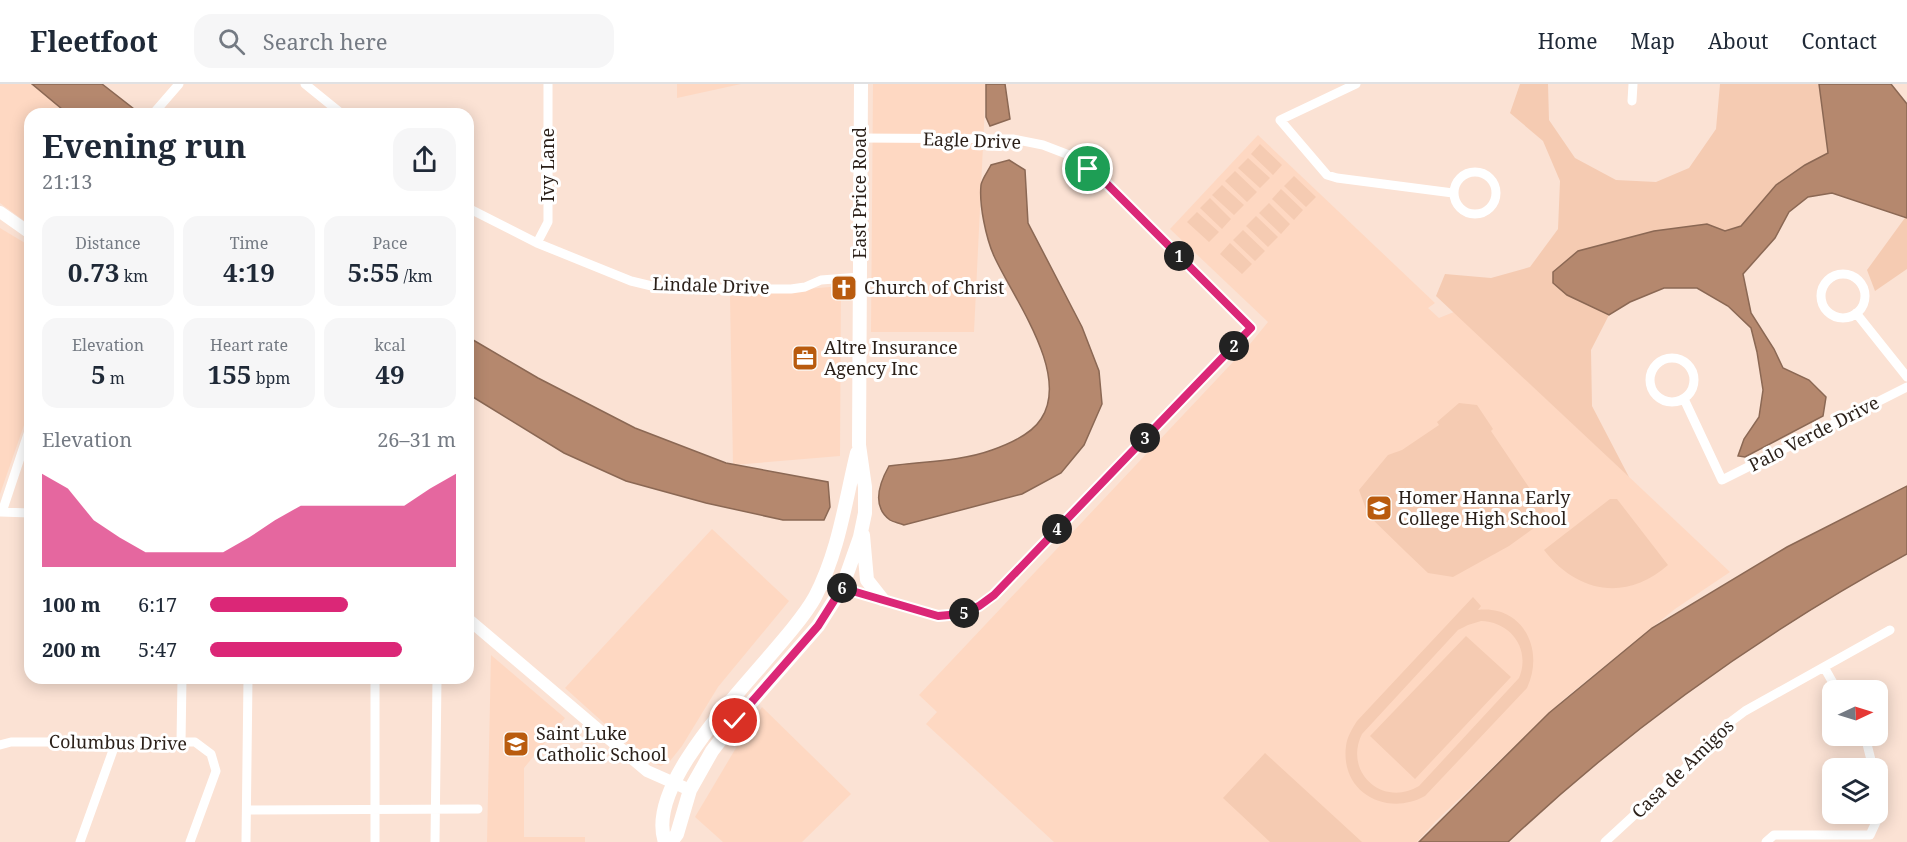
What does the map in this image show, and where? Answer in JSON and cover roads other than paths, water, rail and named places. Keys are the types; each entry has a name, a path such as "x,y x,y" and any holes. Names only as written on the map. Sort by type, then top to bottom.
{"main road":[{"name":"East Price Road","path":"671,842 677,834 690,790 718,743 818,626 842,588 860,537 865,513 865,487 859,445 861,84"},
{"name":"East Price Road","path":"665,842 661,831 674,782 706,731 788,635 815,597 833,559 859,445"},
{"path":"863,525 867,580 882,599"}],"street":[{"path":"158,108 179,84"},
{"path":"305,84 335,108"},
{"name":"Ivy Lane","path":"537,243 548,222 548,84"},
{"path":"1356,84 1280,120 1328,175 1454,193"},
{"path":"1632,101 1633,84"},
{"name":"Eagle Drive","path":"821,584 938,616 960,614 979,606 1002,586 1251,328 1105,182 1069,155 1044,144 1013,139 860,138"},
{"path":"1471,172 1485,175 1495,186 1496,193 1495,200 1488,211 1475,215 1462,211 1454,200 1454,193 1458,179 1471,172"},
{"name":"Lindale Drive","path":"474,211 537,243 631,281 656,287 791,289 821,280 860,277"},
{"path":"0,212 24,229"},
{"path":"1850,274 1861,282 1865,295 1864,302 1856,314 1842,318 1828,312 1824,306 1822,291 1829,278 1850,274"},
{"path":"1856,314 1907,377"},
{"path":"1673,358 1686,363 1691,368 1693,388 1684,399 1670,402 1657,396 1653,389 1651,375 1659,362 1673,358"},
{"name":"Palo Verde Drive","path":"1684,399 1722,480 1907,387"},
{"path":"24,445 1,512 24,513"},
{"path":"474,624 647,771 690,790"},
{"name":"Casa de Amigos","path":"1608,841 1707,748 1725,726 1745,711 1890,630"},
{"path":"1824,667 1831,680"},
{"path":"181,743 182,684"},
{"path":"246,842 248,684"},
{"path":"375,684 375,842"},
{"path":"435,842 437,684"},
{"name":"Columbus Drive","path":"0,744 11,742 195,742 211,754 216,771 190,842"},
{"path":"80,842 116,742"},
{"path":"247,810 478,809"},
{"path":"1766,842 1774,835 1869,835 1875,824"}],"place":[{"name":"Church of Christ","path":"844,288"},
{"name":"Altre Insurance Agency Inc","path":"805,358"},
{"name":"Homer Hanna Early College High School","path":"1379,508"},
{"name":"Saint Luke Catholic School","path":"516,744"}]}
